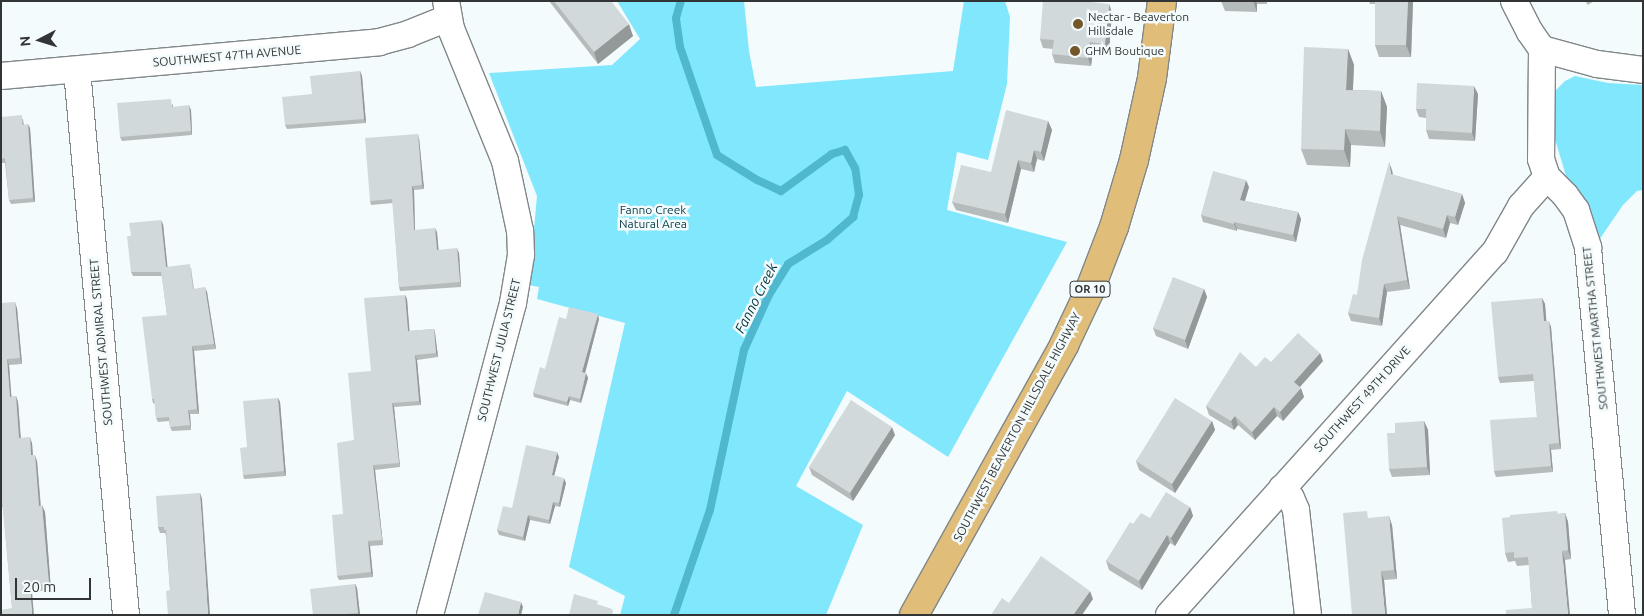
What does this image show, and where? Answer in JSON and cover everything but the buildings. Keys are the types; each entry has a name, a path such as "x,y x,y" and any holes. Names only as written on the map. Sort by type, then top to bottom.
{"main road":[{"name":"SOUTHWEST BEAVERTON HILLSDALE HIGHWAY","path":"914,615 1064,345 1089,292 1114,227 1134,160 1152,78 1162,1"}],"street":[{"path":"1514,1 1530,32 1542,49 1541,159 1547,177"},
{"name":"SOUTHWEST 47TH AVENUE","path":"1,76 380,42 408,34 447,10"},
{"name":"SOUTHWEST JULIA STREET","path":"430,615 513,303 521,256 520,231 505,161 447,10"},
{"path":"1542,49 1597,64 1643,70"},
{"name":"SOUTHWEST ADMIRAL STREET","path":"77,70 126,615"},
{"name":"SOUTHWEST 49TH DRIVE","path":"1169,615 1495,252 1521,206 1547,177"},
{"name":"SOUTHWEST MARTHA STREET","path":"1547,177 1565,195 1576,210 1588,248 1622,615"},
{"path":"1282,488 1291,498 1296,510 1308,615"}],"green space":[{"name":"Fanno Creek Natural Area","path":"617,1 744,1 749,51 756,87 953,71 964,1 1005,1 1010,17 1007,84 988,160 957,152 947,210 1067,242 948,457 847,391 796,486 863,525 826,615 620,615 625,596 569,567 625,323 537,299 539,287 529,285 537,196 489,73 612,65 640,39"},
{"path":"1575,76 1608,83 1643,85 1643,190 1637,191 1623,205 1599,240 1580,210 1567,179 1554,136 1552,100 1555,91 1565,81"}],"waterway":[{"name":"Fanno Creek","path":"674,615 710,510 744,350 769,295 788,264 827,240 853,217 859,195 855,168 845,150 832,154 781,191 757,180 717,155 680,47 676,18 681,1"}],"place":[{"name":"Nectar - Beaverton Hillsdale","path":"1078,24"},
{"name":"GHM Boutique","path":"1075,51"}]}
